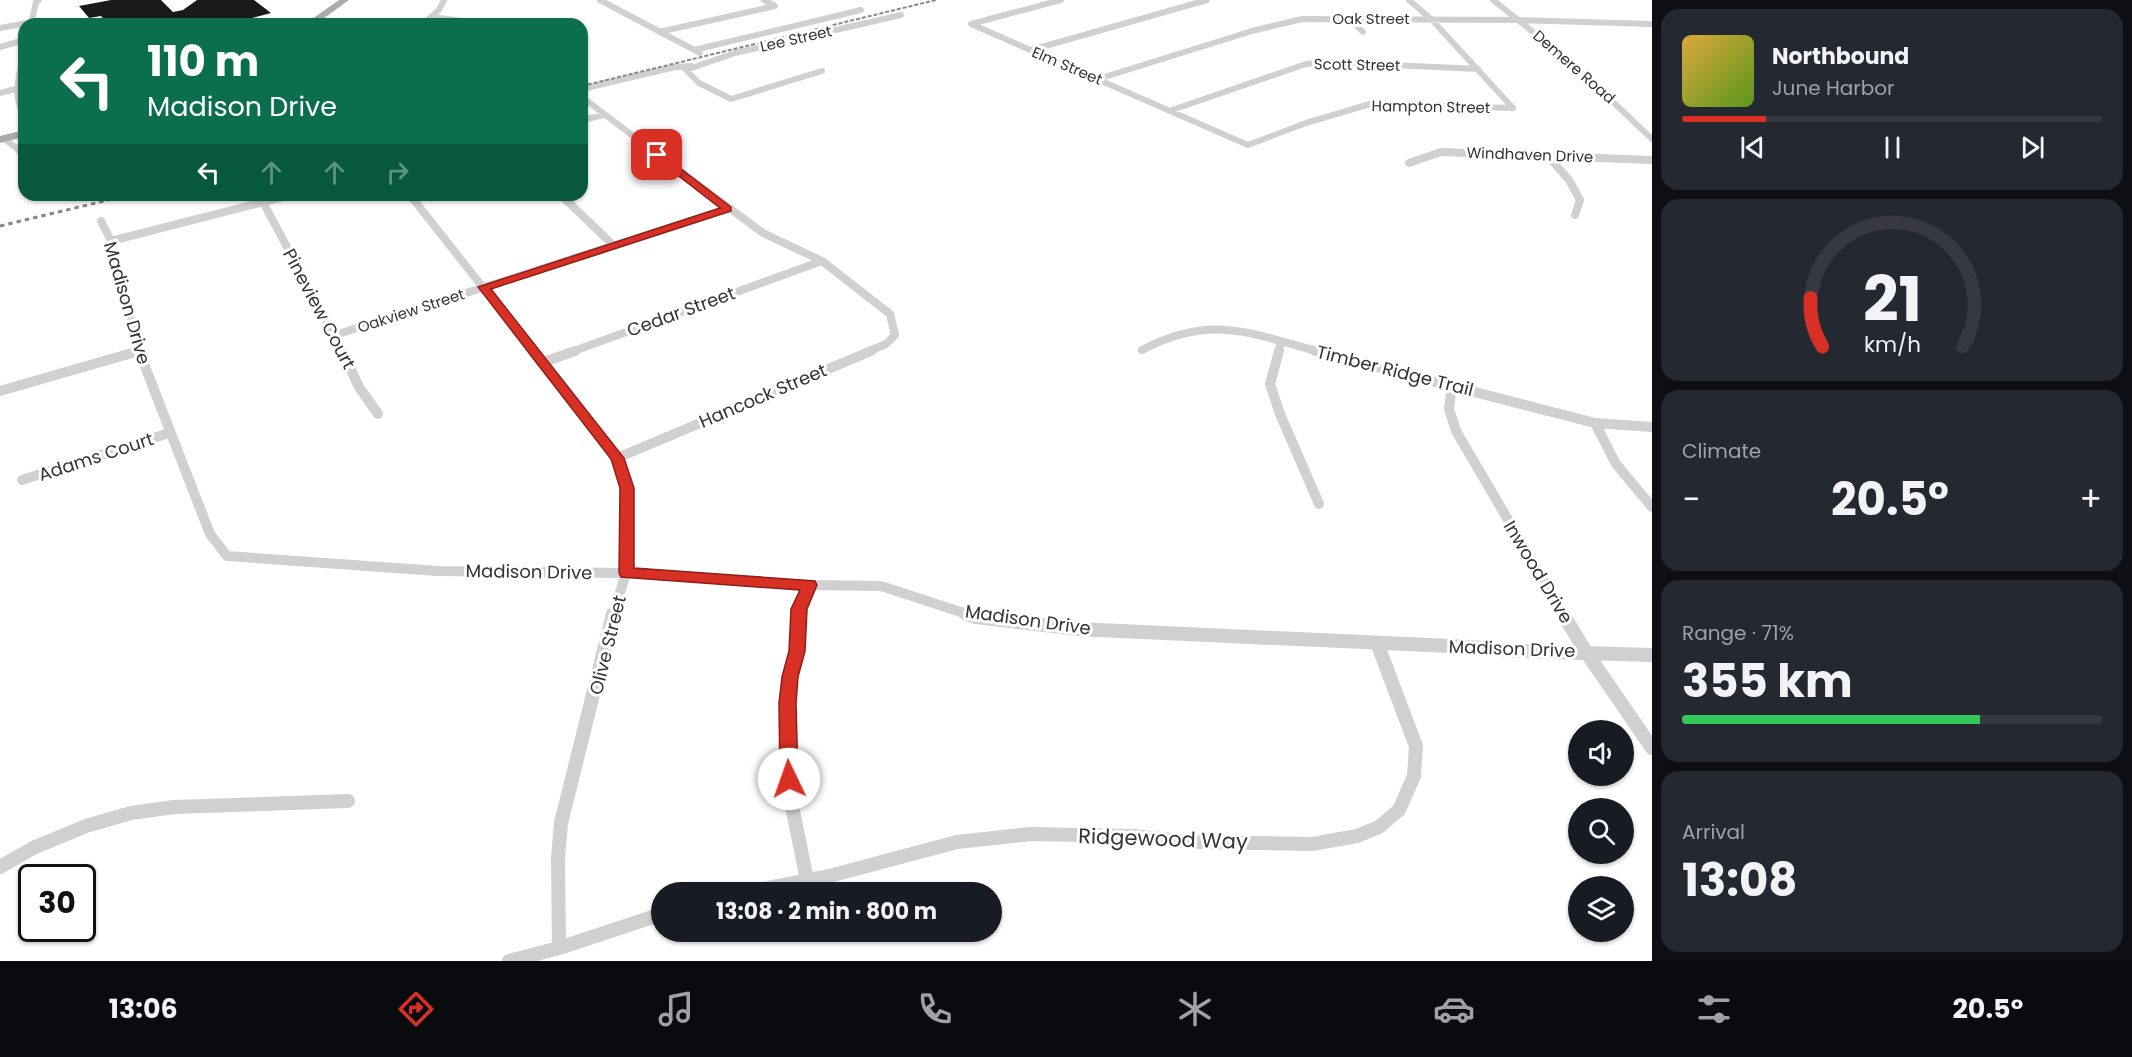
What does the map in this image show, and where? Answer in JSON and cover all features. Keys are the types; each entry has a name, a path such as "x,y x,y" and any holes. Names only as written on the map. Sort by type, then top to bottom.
{"main road":[{"path":"319,18 345,0"},
{"path":"2,139 18,135"}],"street":[{"path":"32,18 36,2 39,0"},
{"path":"440,18 432,17 444,0"},
{"path":"600,0 711,60"},
{"path":"658,32 775,6 764,0"},
{"name":"Elm Street","path":"1061,0 971,24 1248,145"},
{"path":"1031,50 1207,0"},
{"path":"1409,0 1432,20 1478,69"},
{"name":"Demere Road","path":"1493,0 1572,64 1652,139"},
{"path":"694,50 861,10"},
{"name":"Lee Street","path":"588,88 667,69 691,66 902,15"},
{"name":"Oak Street","path":"1098,79 1283,22 1302,19 1519,20 1652,24"},
{"path":"1350,19 1363,32"},
{"path":"0,28 18,25"},
{"path":"0,46 18,42"},
{"name":"Scott Street","path":"1172,110 1306,64 1328,62 1478,69"},
{"path":"691,66 686,70 688,74 731,99 822,71"},
{"name":"Hampton Street","path":"1248,145 1306,123 1370,104 1512,108 1478,69"},
{"path":"0,93 18,88"},
{"path":"588,102 763,233 822,261"},
{"path":"588,119 604,115"},
{"path":"2,139 18,150"},
{"name":"Windhaven Drive","path":"1409,163 1441,152 1652,160"},
{"path":"1548,156 1575,189 1580,200 1575,215"},
{"path":"111,241 267,201"},
{"name":"Olive Street","path":"415,201 617,458 627,488 626,573 615,607 561,823 558,858 559,948"},
{"path":"567,201 613,245"},
{"name":"Pineview Court","path":"263,202 335,335 359,387 378,414"},
{"name":"Oakview Street","path":"335,335 728,209"},
{"name":"Madison Drive","path":"101,221 111,241 139,351 210,534 227,556 438,571 626,573 810,585 881,586 976,617 1077,629 1472,647 1504,652 1652,655"},
{"name":"Hancock Street","path":"617,458 886,344 896,335 890,314 822,261"},
{"name":"Cedar Street","path":"541,363 822,261"},
{"name":"Timber Ridge Trail","path":"1142,350 1175,334 1198,327 1236,330 1595,423 1652,427"},
{"path":"1281,342 1270,384 1280,414 1319,504"},
{"path":"0,391 139,351"},
{"name":"Inwood Drive","path":"1452,386 1449,409 1456,431 1586,652 1652,748"},
{"path":"1595,423 1616,464 1652,507"},
{"name":"Adams Court","path":"22,480 170,433"},
{"path":"807,880 797,840 790,794 788,703 790,677 797,651 799,609 810,585"},
{"name":"Ridgewood Way","path":"797,882 957,842 1031,834 1133,836 1193,842 1312,844 1357,836 1379,827 1399,810 1414,776 1416,746 1377,643"},
{"path":"0,867 33,848 86,826 131,813 174,807 348,801"},
{"path":"509,961 559,948 651,918"}],"building":[{"path":"111,0 161,0 173,12 183,10 197,0 254,0 271,13 252,18 103,18 101,16 89,18 79,6"}],"railway":[{"path":"588,85 936,0"},
{"path":"0,226 104,201"}],"route":[{"path":"657,155 728,209 484,287 617,458 627,488 626,573 810,585 799,609 797,651 790,677 789,779"}]}
